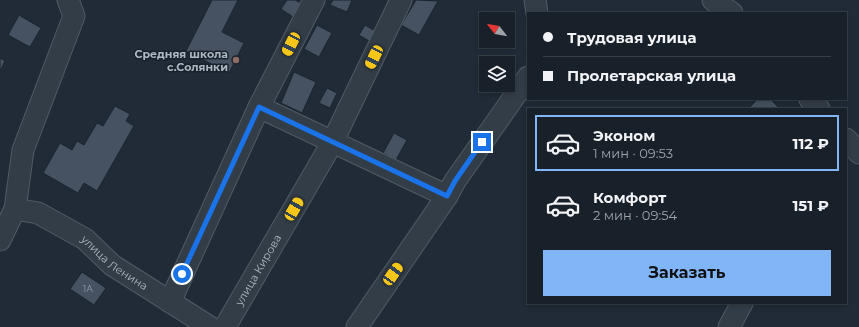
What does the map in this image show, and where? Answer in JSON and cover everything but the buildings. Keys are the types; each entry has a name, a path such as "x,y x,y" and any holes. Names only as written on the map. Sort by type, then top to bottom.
{"street":[{"path":"0,240 15,209 23,150 74,16 68,0"},
{"path":"170,302 259,107 314,0"},
{"name":"улица Кирова","path":"225,327 332,143 401,0"},
{"path":"535,0 537,12"},
{"path":"713,0 733,8"},
{"path":"356,327 527,78"},
{"path":"811,100 818,108"},
{"path":"259,107 332,143 447,196"},
{"name":"улица Ленина","path":"15,209 38,213 85,239 112,265 210,327"},
{"path":"729,327 741,304"}],"place":[{"name":"Средняя школа с.Солянки","path":"236,60"}],"route":[{"path":"182,274 259,107 332,143 447,196 455,181 482,142"}]}
